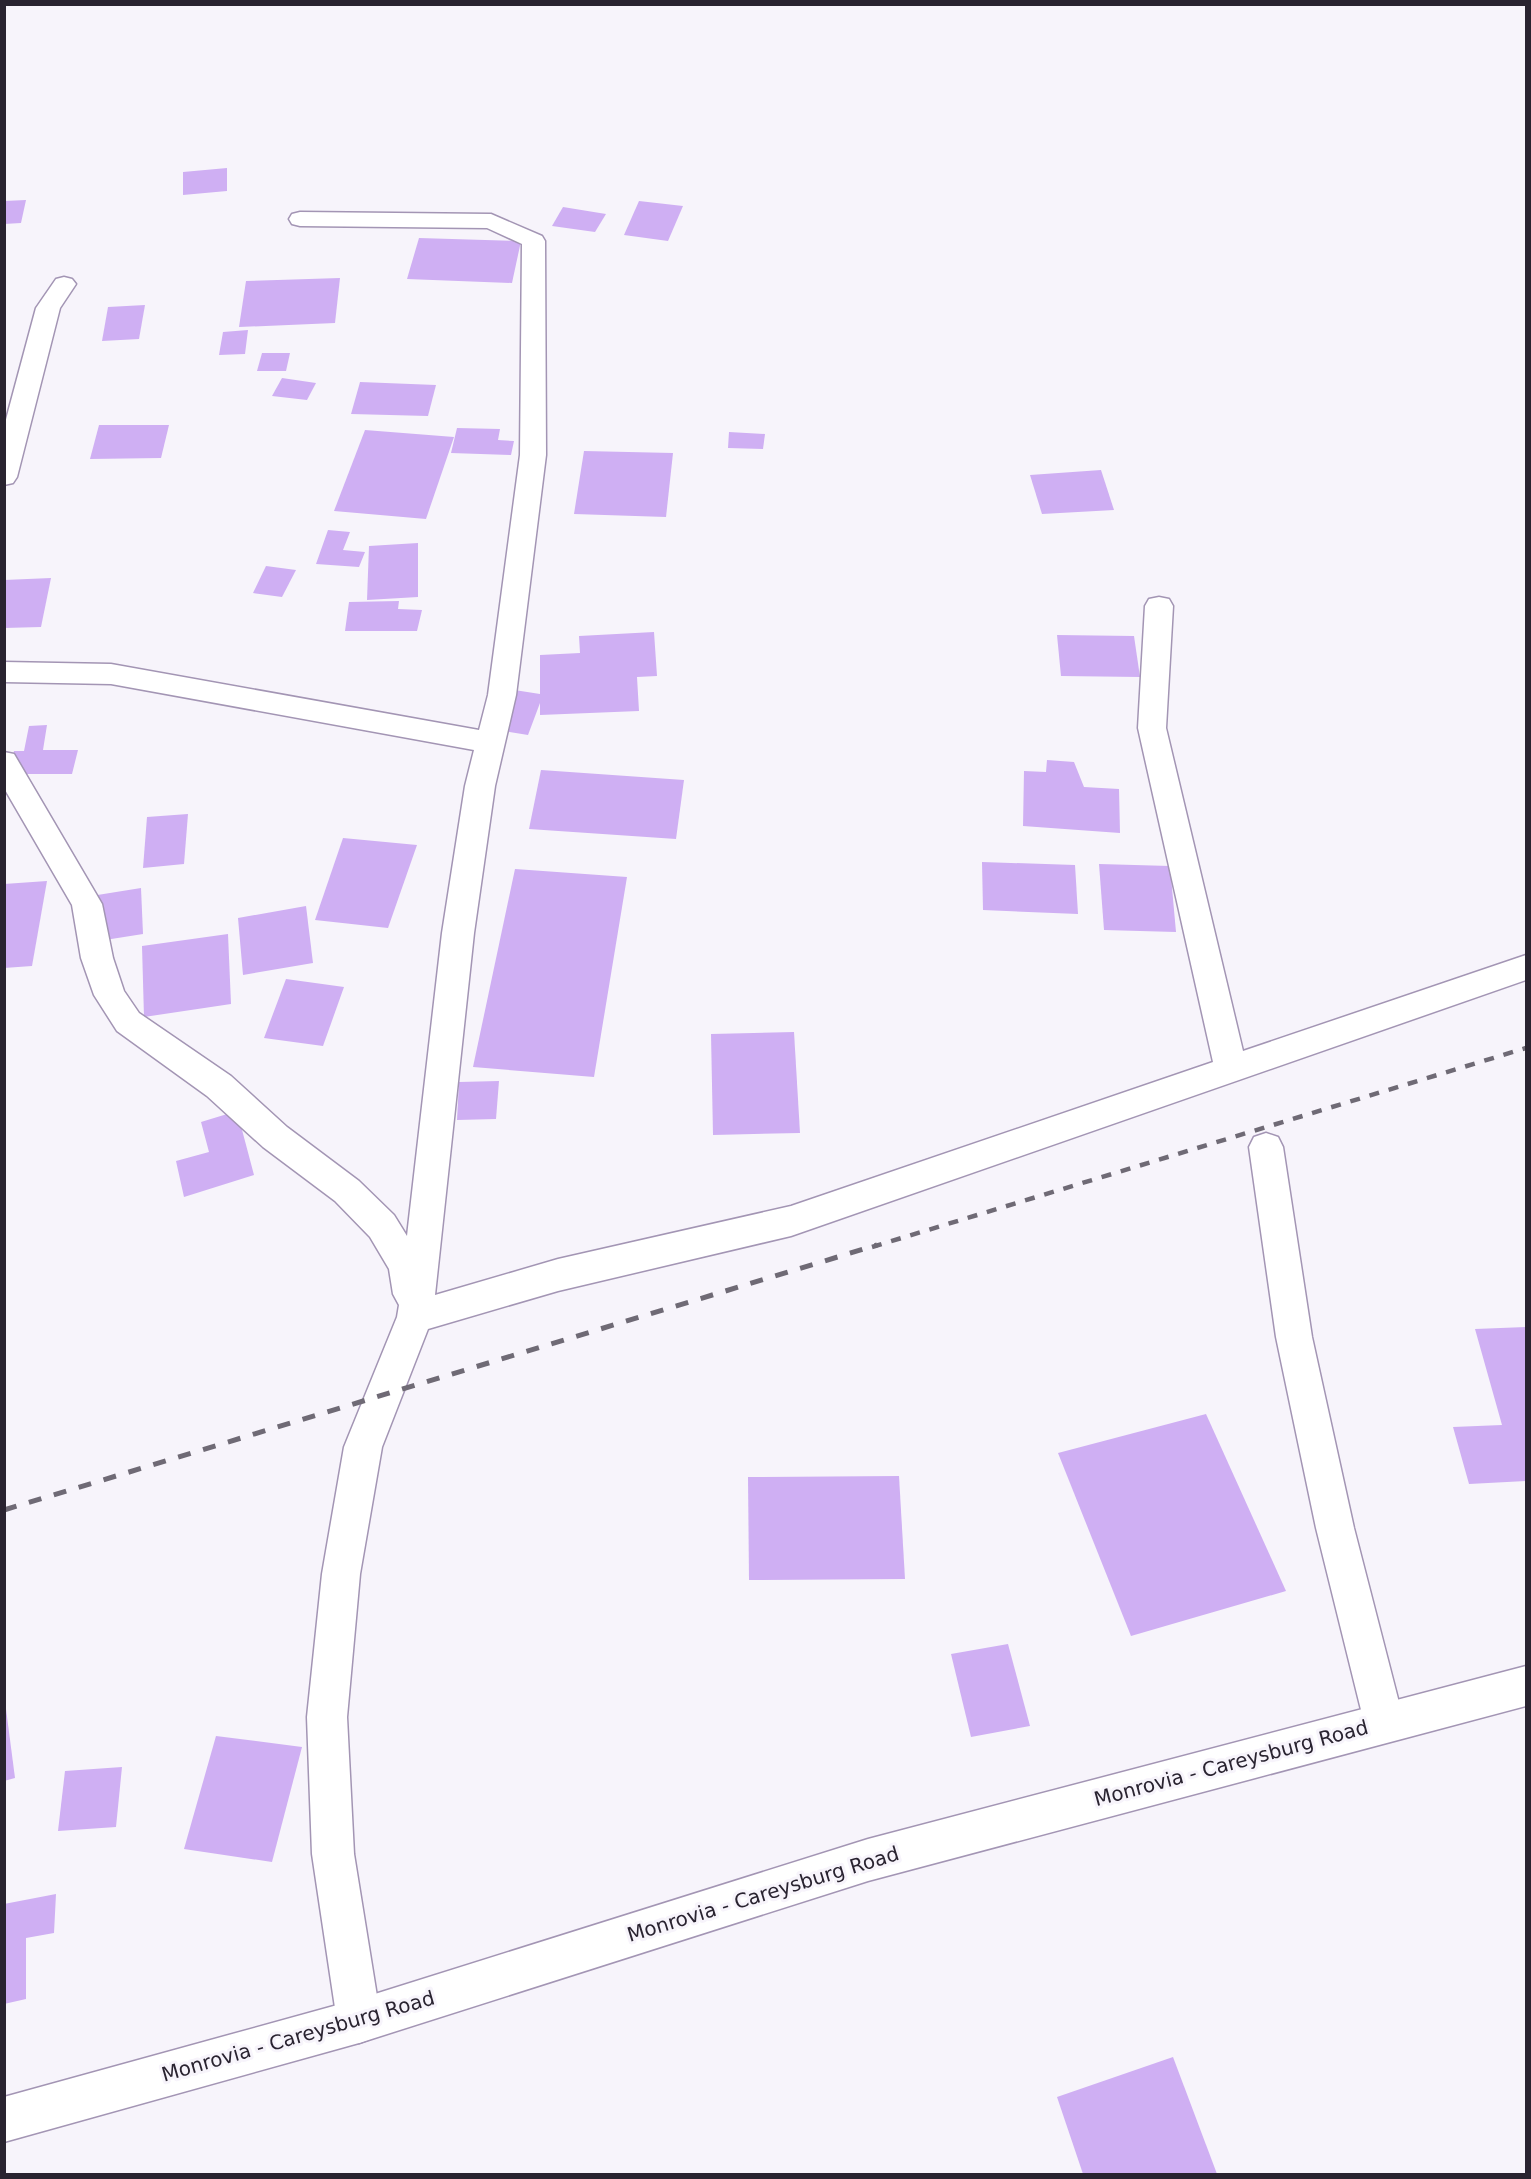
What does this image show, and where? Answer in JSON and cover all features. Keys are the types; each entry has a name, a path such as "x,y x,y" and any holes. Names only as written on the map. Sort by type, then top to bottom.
{"street":[{"path":"300,219 491,221 534,241 533,455 502,695 480,786 459,933 415,1317 363,1447 341,1575 327,1717 333,1854 359,2021"},
{"path":"4,477 48,308 64,284"},
{"path":"1159,606 1152,728 1231,1069"},
{"path":"4,672 111,674 491,743"},
{"path":"4,762 87,904 97,958 110,995 128,1022 219,1086 276,1137 347,1191 382,1226 406,1266 415,1317"},
{"path":"415,1317 558,1275 791,1221 1527,967"},
{"path":"1266,1147 1294,1337 1335,1528 1384,1722"},
{"name":"Monrovia - Careysburg Road","path":"4,2120 359,2021 868,1860 1527,1686"}],"building":[{"path":"227,168 227,191 183,195 183,172"},
{"path":"26,200 21,223 4,224 4,201"},
{"path":"639,201 683,206 668,241 624,235"},
{"path":"563,207 606,214 595,232 552,226"},
{"path":"419,238 521,241 512,283 407,279"},
{"path":"340,278 335,323 239,327 246,281"},
{"path":"145,305 139,339 102,341 108,307"},
{"path":"248,330 245,354 219,355 223,332"},
{"path":"262,353 290,353 286,371 257,371"},
{"path":"282,378 316,383 307,400 272,396"},
{"path":"360,382 436,385 428,416 351,414"},
{"path":"99,425 169,425 161,458 90,459"},
{"path":"457,428 500,429 498,440 514,441 511,455 451,453"},
{"path":"365,430 454,437 426,519 334,511"},
{"path":"729,432 765,434 763,449 728,448"},
{"path":"584,451 673,453 666,517 574,514"},
{"path":"1101,470 1114,510 1042,514 1030,475"},
{"path":"328,530 350,532 343,550 365,552 359,567 316,564"},
{"path":"418,543 418,597 367,600 369,546"},
{"path":"266,566 296,570 282,597 253,593"},
{"path":"51,578 41,627 4,628 4,580"},
{"path":"399,601 398,609 422,610 417,631 345,631 349,602"},
{"path":"654,632 657,676 637,677 639,711 540,715 540,703 528,735 485,728 501,688 540,694 540,655 580,653 579,636"},
{"path":"1057,635 1134,636 1140,677 1061,676"},
{"path":"47,725 43,750 78,750 72,774 8,774 14,751 24,751 29,726"},
{"path":"1047,760 1074,762 1084,787 1119,789 1120,833 1023,826 1024,771 1046,772"},
{"path":"541,770 684,780 676,839 529,829"},
{"path":"188,814 184,864 143,868 147,817"},
{"path":"343,838 417,845 388,928 315,920"},
{"path":"982,862 1075,865 1078,914 983,910"},
{"path":"1099,864 1170,866 1176,932 1104,930"},
{"path":"515,869 627,877 594,1077 473,1067"},
{"path":"47,881 32,966 4,968 4,884"},
{"path":"141,888 143,934 86,943 85,897"},
{"path":"306,906 313,963 243,975 238,918"},
{"path":"228,934 231,1004 144,1017 142,946"},
{"path":"286,979 344,987 323,1046 264,1038"},
{"path":"794,1032 800,1133 713,1135 711,1034"},
{"path":"499,1081 496,1119 457,1120 459,1082"},
{"path":"237,1111 254,1175 184,1197 176,1161 209,1152 201,1122"},
{"path":"1526,1327 1526,1481 1469,1484 1453,1427 1502,1425 1475,1329"},
{"path":"1206,1414 1286,1591 1131,1636 1058,1453"},
{"path":"899,1476 905,1579 749,1580 748,1477"},
{"path":"1008,1644 1030,1726 971,1737 951,1654"},
{"path":"6,1709 15,1778 4,1781 4,1710"},
{"path":"216,1736 302,1747 272,1862 184,1849"},
{"path":"122,1767 116,1827 58,1831 65,1771"},
{"path":"56,1894 54,1933 26,1938 26,1999 4,2004 4,1904"},
{"path":"1173,2057 1217,2174 1083,2174 1057,2097"}],"railway":[{"path":"872,1247 1526,1048"},
{"path":"4,1510 877,1245"}]}
